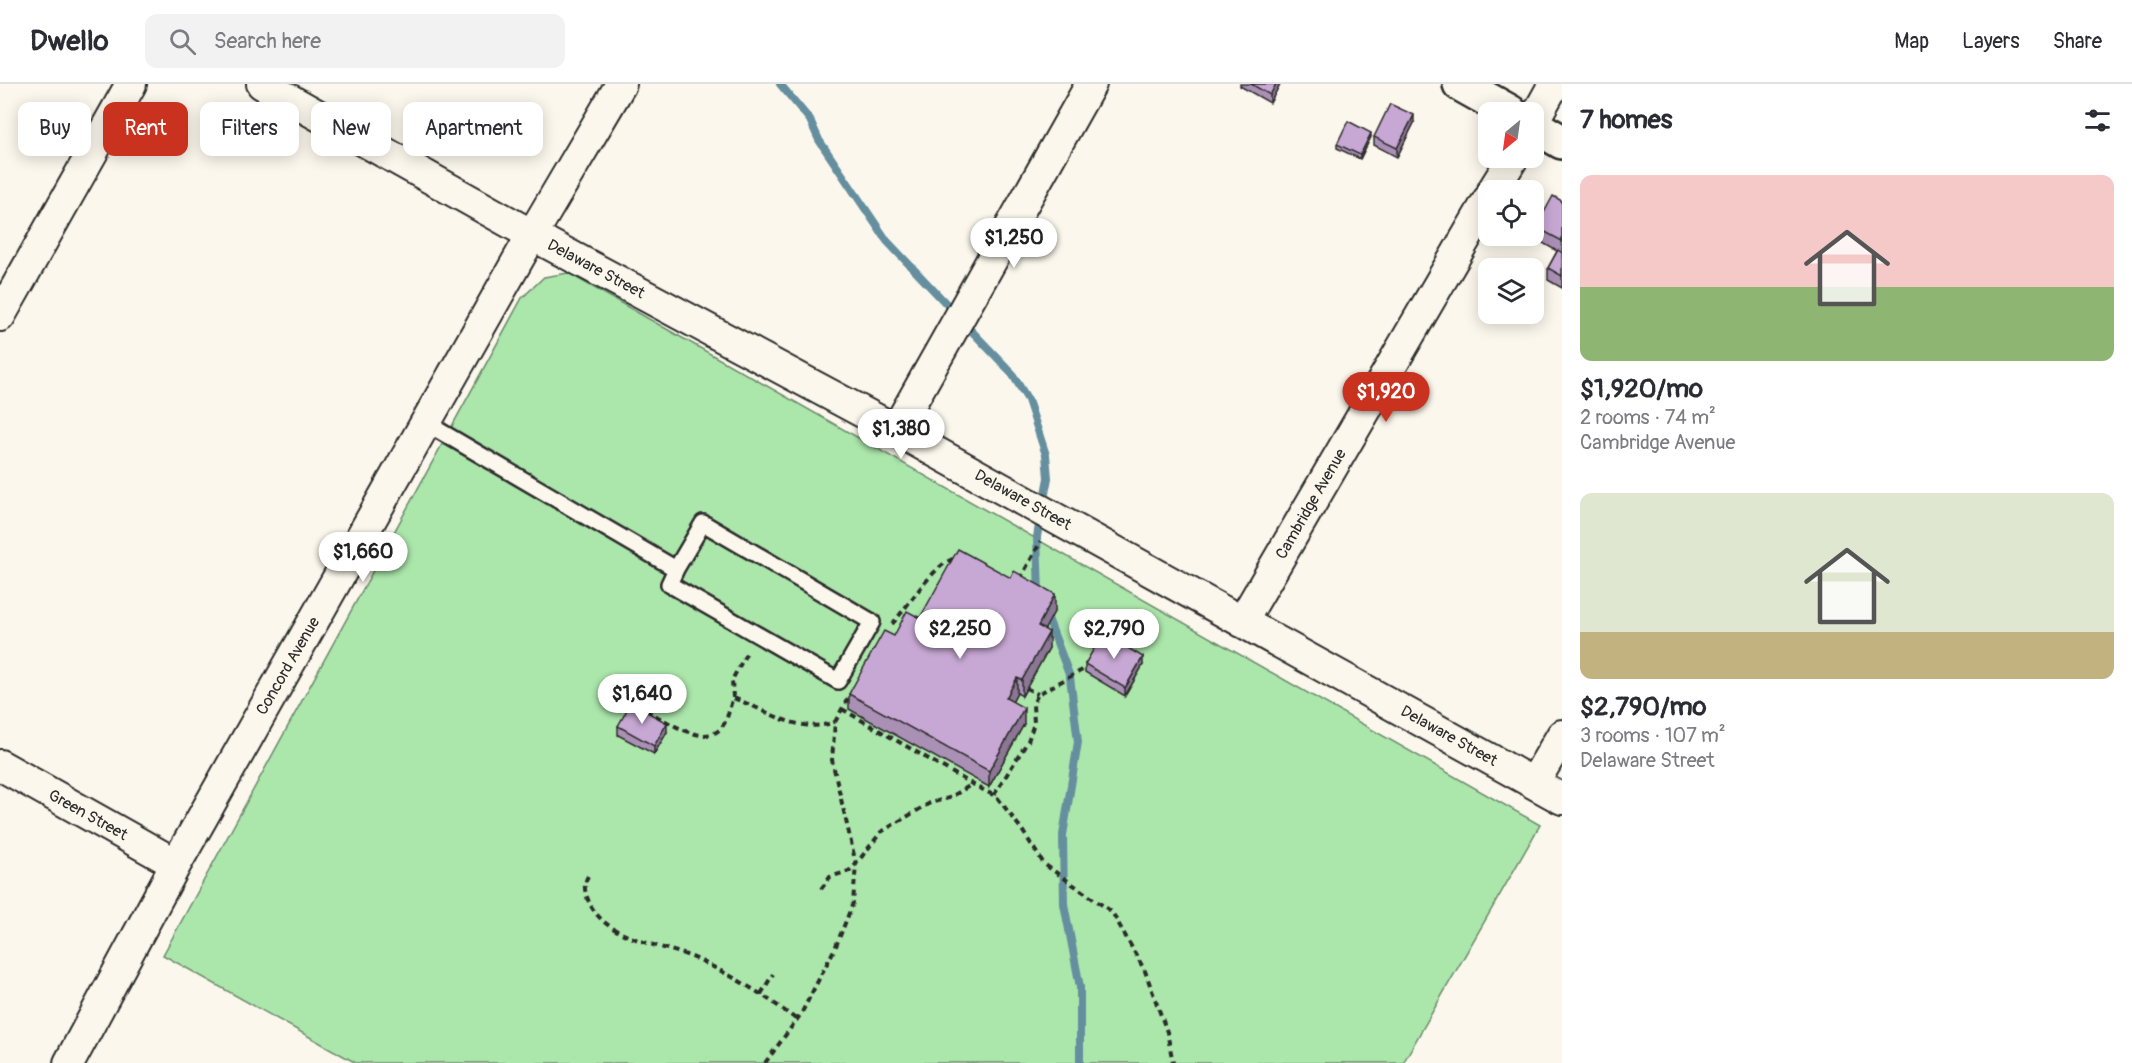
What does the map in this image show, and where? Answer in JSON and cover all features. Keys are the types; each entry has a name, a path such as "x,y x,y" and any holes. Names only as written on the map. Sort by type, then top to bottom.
{"street":[{"path":"0,316 131,84"},
{"name":"Delaware Street","path":"262,84 532,235 896,430 1562,799"},
{"name":"Concord Avenue","path":"69,1063 176,864 532,235 621,84"},
{"path":"896,430 1091,84"},
{"path":"1460,84 1492,102"},
{"path":"1544,103 1554,84"},
{"path":"1544,131 1562,142"},
{"name":"Cambridge Avenue","path":"1242,622 1478,217"},
{"path":"1534,783 1562,735"},
{"name":"Green Street","path":"0,765 176,864"}],"lane":[{"path":"426,423 676,569"},
{"path":"703,523 872,621 838,681 669,584 676,569 703,523"}],"path":[{"path":"1018,582 1035,551"},
{"path":"886,631 941,565 952,558 964,558"},
{"path":"626,706 639,707 683,730 703,736 717,731 726,721 733,698 732,680 757,634"},
{"path":"994,795 1028,741 1034,723 1033,705 1038,694 1088,667"},
{"path":"1026,688 1038,694"},
{"path":"765,1063 796,1020 836,946 853,903 856,864 832,760 835,722 853,690"},
{"path":"733,698 788,721 809,727 835,722"},
{"path":"842,709 998,797 1044,864 1112,912 1145,971 1167,1032 1173,1063"},
{"path":"821,889 830,878 849,871 881,832 930,803 949,798 972,784"},
{"path":"588,876 584,882 590,907 610,927 636,939 697,958 734,977 796,1020"},
{"path":"761,994 773,974"}],"green space":[{"path":"568,273 1540,825 1403,1063 356,1063 163,955 522,298 544,277"}],"building":[{"path":"1251,84 1276,84 1270,95"},
{"path":"1390,104 1414,115 1397,148 1374,137"},
{"path":"1348,121 1371,133 1360,155 1337,144"},
{"path":"1553,196 1562,201 1562,241 1544,231 1544,212"},
{"path":"1558,250 1562,253 1562,276 1548,268"},
{"path":"958,549 1011,578 1014,571 1055,594 1038,626 1049,632 1022,680 1017,678 1006,698 1024,708 989,771 849,694 884,631 894,636 907,611 920,618"},
{"path":"1103,633 1143,657 1125,688 1085,664"},
{"path":"631,703 667,723 654,746 618,726"}],"waterway":[{"path":"780,84 810,120 819,140 887,241 955,313"},
{"path":"963,322 1011,372 1028,400 1046,455 1048,478 1043,504"},
{"path":"1039,593 1037,537 1040,519"},
{"path":"1046,613 1070,677 1078,742 1063,835 1064,904 1080,987 1080,1063"}]}
